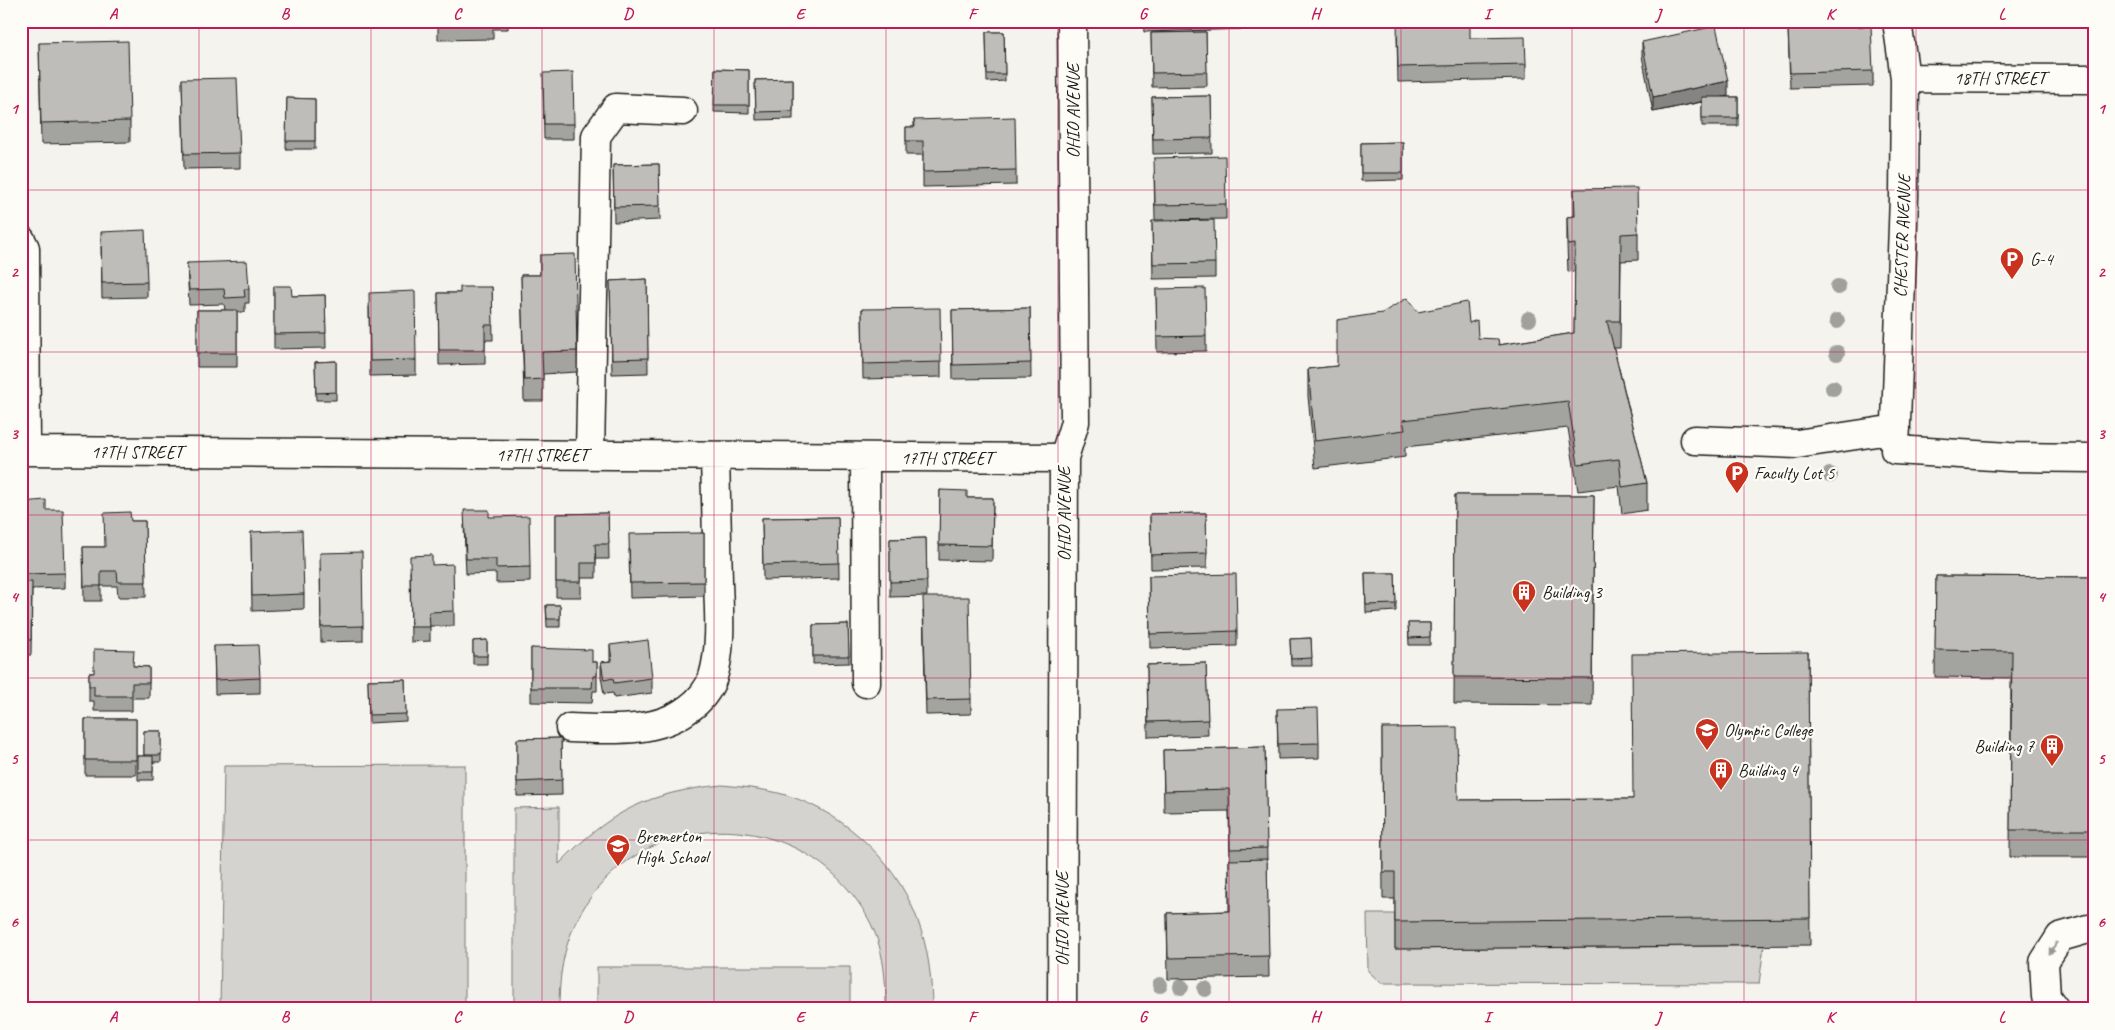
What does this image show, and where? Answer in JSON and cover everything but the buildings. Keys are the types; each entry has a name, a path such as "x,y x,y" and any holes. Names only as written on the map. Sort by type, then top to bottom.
{"street":[{"name":"OHIO AVENUE","path":"1062,1009 1064,458 1075,422 1072,21"},
{"name":"CHESTER AVENUE","path":"1896,440 1904,207 1905,78 1897,21"},
{"name":"18TH STREET","path":"1905,78 2094,79"},
{"path":"590,455 596,136 616,108 683,110"},
{"path":"21,240 25,248 24,451"},
{"path":"1695,440 1797,444 1896,440 2009,457 2094,458"},
{"name":"17TH STREET","path":"24,451 1064,458"},
{"path":"570,728 605,729 651,726 687,710 708,689 713,677 717,654 719,617 715,456"},
{"path":"865,457 866,683"},
{"path":"2055,1009 2046,997 2044,962 2060,937 2088,929 2094,930"}],"shaded area":[{"path":"465,765 465,1009 220,1009 224,766"},
{"path":"722,785 770,791 809,804 831,815 870,846 901,885 921,930 931,979 932,1009 886,1009 884,969 881,953 871,924 852,894 829,870 797,849 762,836 727,831 691,834 656,845 625,863 598,888 572,931 563,963 559,1009 514,1009 514,808 559,807 559,864 596,830 632,807 673,793"},
{"path":"1367,914 1395,914 1395,949 1764,946 1759,984 1381,983 1368,971"},
{"path":"597,967 850,967 850,1009 597,1009"}],"place":[{"name":"G-4","path":"2012,280"},
{"name":"Faculty Lot 5","path":"1737,494"},
{"name":"Building 3","path":"1524,613"},
{"name":"Olympic College","path":"1707,751"},
{"name":"Building 7","path":"2052,767"},
{"name":"Building 4","path":"1721,791"},
{"name":"Bremerton High School","path":"618,867"}]}
